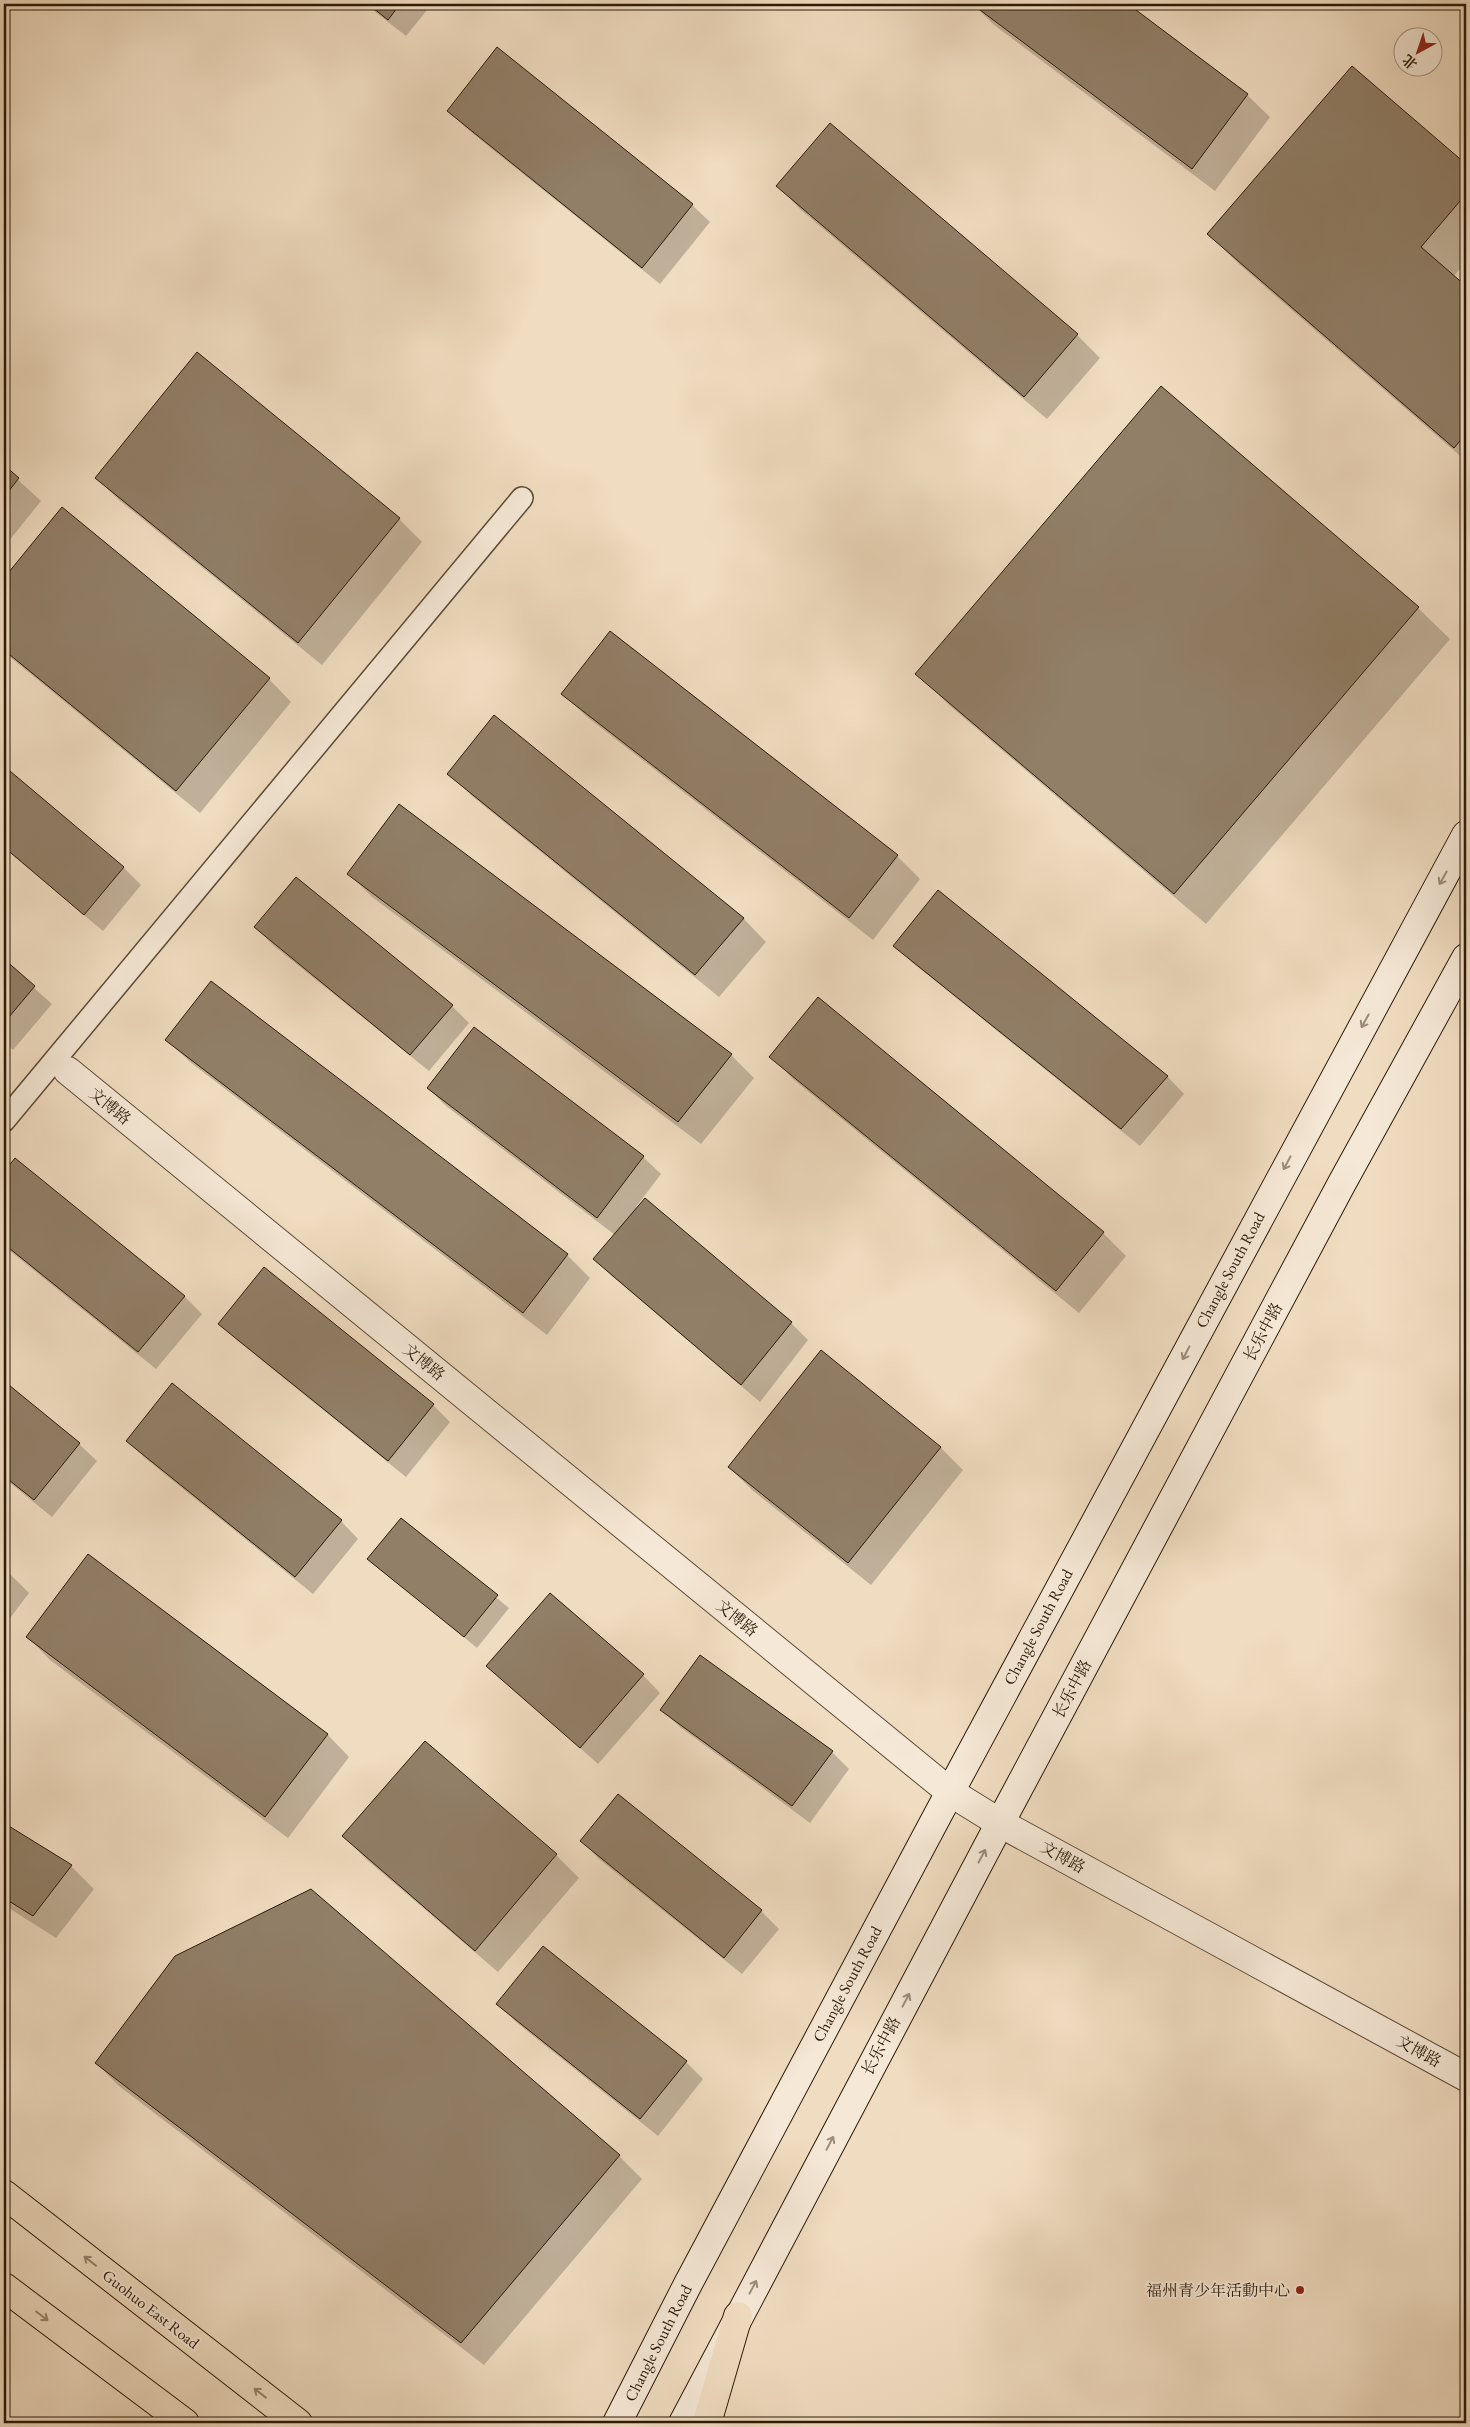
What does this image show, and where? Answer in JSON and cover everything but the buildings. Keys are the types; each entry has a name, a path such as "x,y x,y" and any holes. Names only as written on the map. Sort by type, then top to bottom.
{"main road":[{"name":"Changle South Road","path":"618,2423 689,2282 950,1792 1466,835"},
{"name":"长乐中路","path":"683,2423 1000,1823 1342,1183 1466,958"},
{"name":"文博路","path":"68,1072 950,1792 1000,1823 1466,2077"},
{"name":"Guohuo East Road","path":"4,2194 298,2423"},
{"path":"4,2287 186,2423"},
{"path":"707,2423 738,2316"}],"lane":[{"path":"4,1121 522,498"}],"place":[{"name":"福州青少年活動中心","path":"1300,2290"}]}
